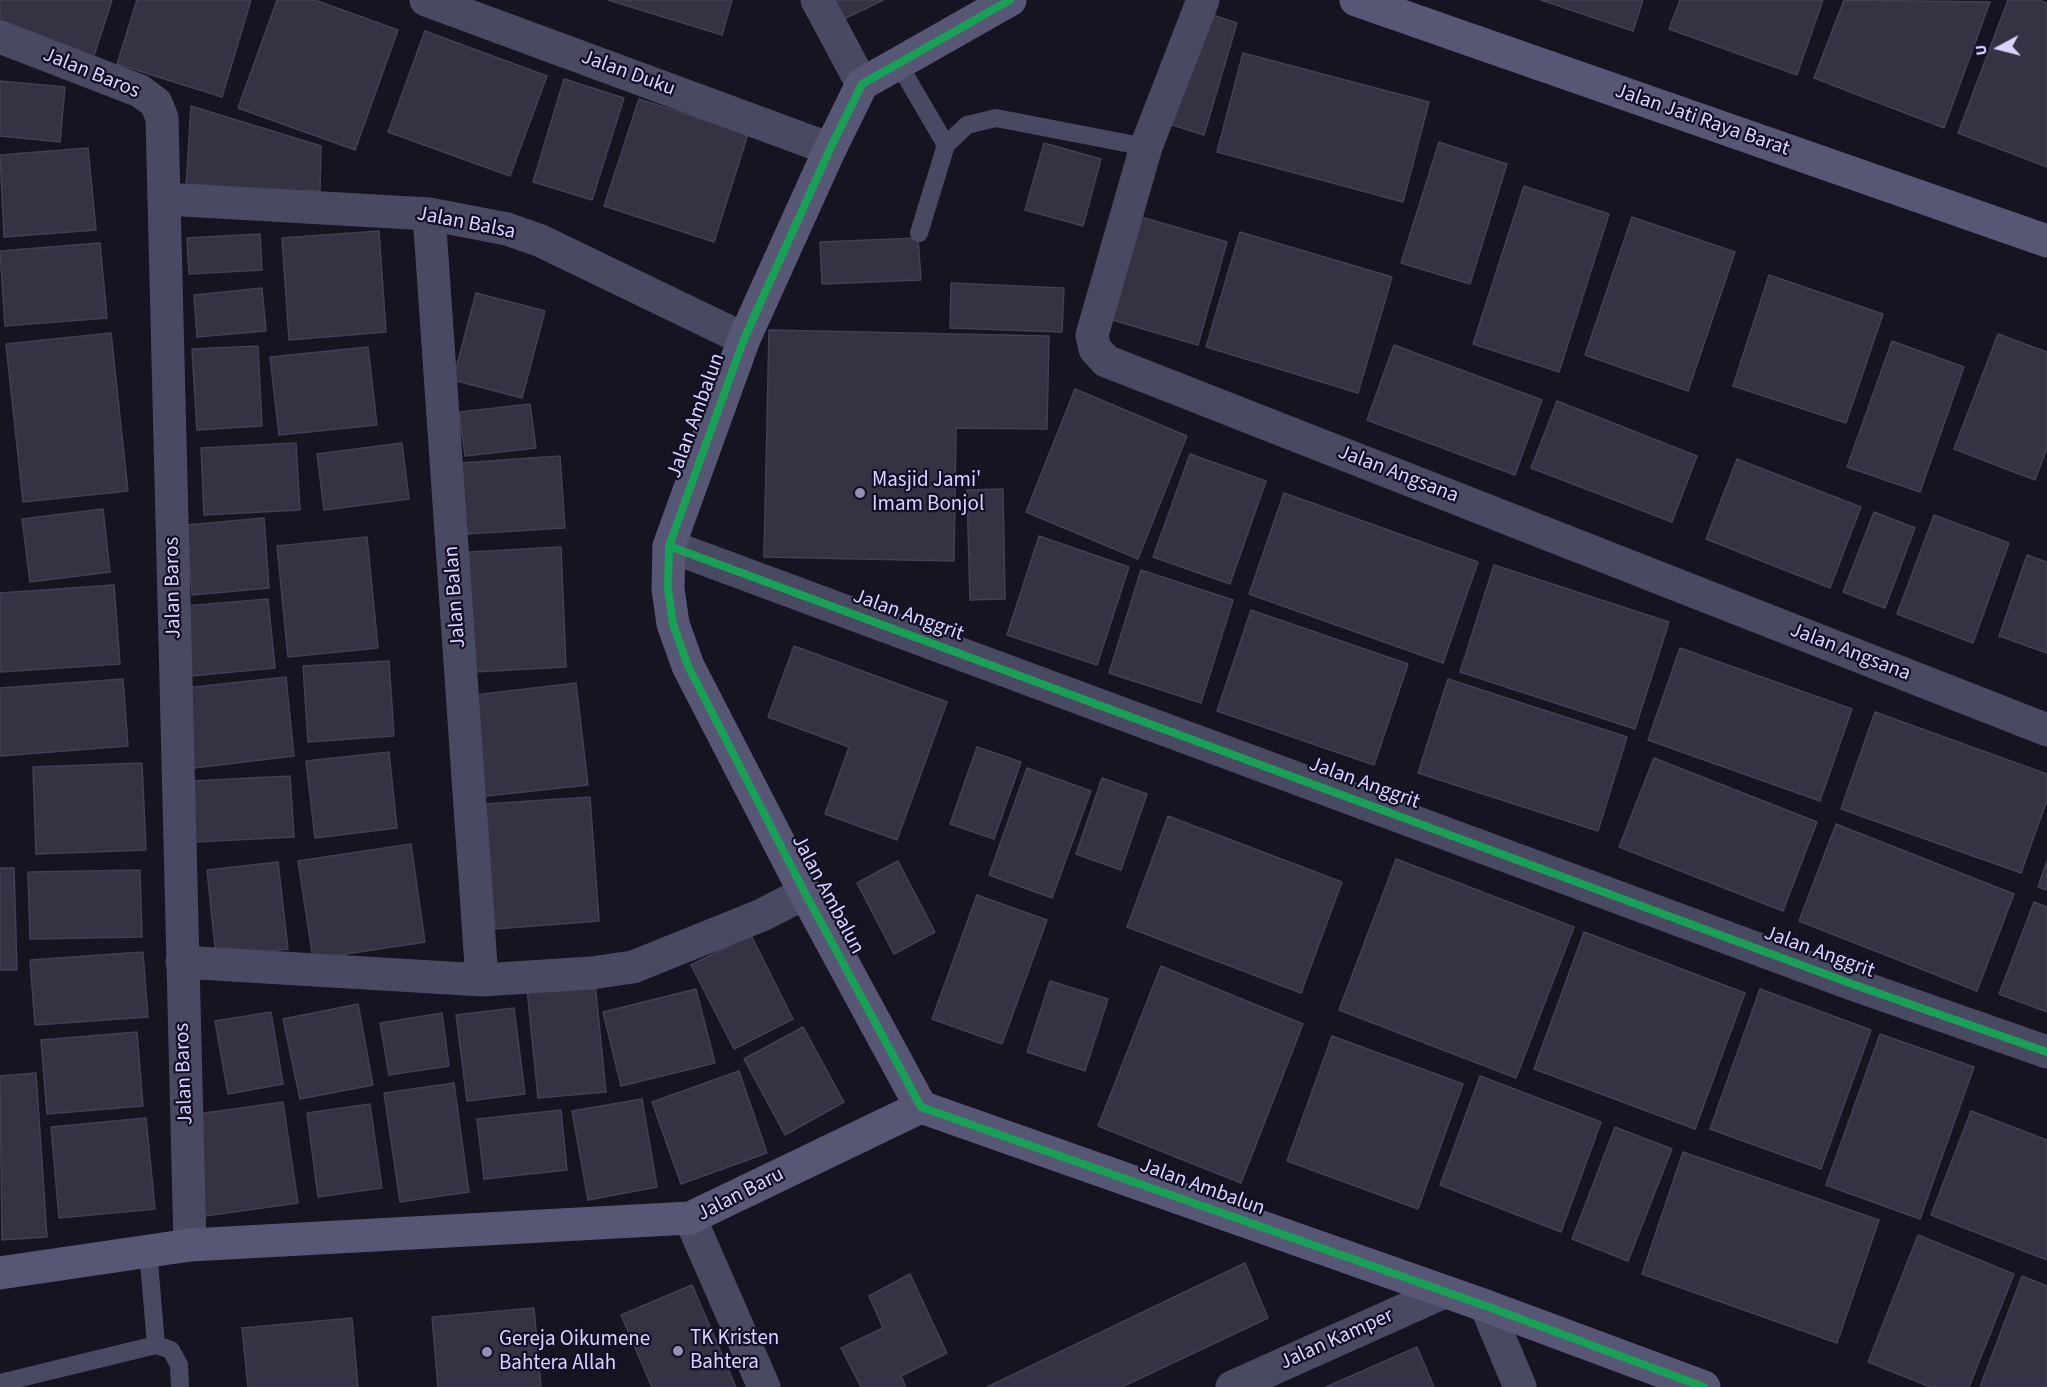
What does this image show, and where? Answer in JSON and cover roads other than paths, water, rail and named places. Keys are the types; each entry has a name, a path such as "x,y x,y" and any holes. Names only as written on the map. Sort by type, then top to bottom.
{"street":[{"name":"Jalan Duku","path":"426,0 830,149"},
{"path":"817,0 862,84 1010,0"},
{"name":"Jalan Angsana","path":"1203,0 1146,147 1092,335 1095,350 1106,361 2047,730"},
{"name":"Jalan Jati Raya Barat","path":"1356,0 2047,241"},
{"name":"Jalan Baros","path":"0,37 140,91 156,103 162,118 190,1245"},
{"name":"Jalan Ambalun","path":"862,84 744,339 669,546 668,589 673,624 688,666 805,893 921,1107 1442,1293 1486,1306 1704,1387"},
{"name":"Jalan Balsa","path":"165,199 429,214 472,221 541,241 744,339"},
{"name":"Jalan Balan","path":"429,214 482,980"},
{"name":"Jalan Anggrit","path":"669,546 1855,986 2047,1052"},
{"path":"182,962 482,980 591,973 633,967 762,915 805,893"},
{"name":"Jalan Baru","path":"764,1387 690,1218 921,1107"},
{"path":"0,1273 190,1245 690,1218"},
{"name":"Jalan Kamper","path":"1232,1387 1442,1293"},
{"path":"1486,1306 1520,1387"}],"lane":[{"path":"898,63 946,145"},
{"path":"919,233 946,145 967,125 996,118 1146,147"},
{"path":"148,1251 156,1345"},
{"path":"0,1383 156,1345 171,1350 179,1365 180,1387"}],"place":[{"name":"Masjid Jami' Imam Bonjol","path":"860,493"},
{"name":"TK Kristen Bahtera","path":"678,1351"},
{"name":"Gereja Oikumene Bahtera Allah","path":"487,1352"}]}
